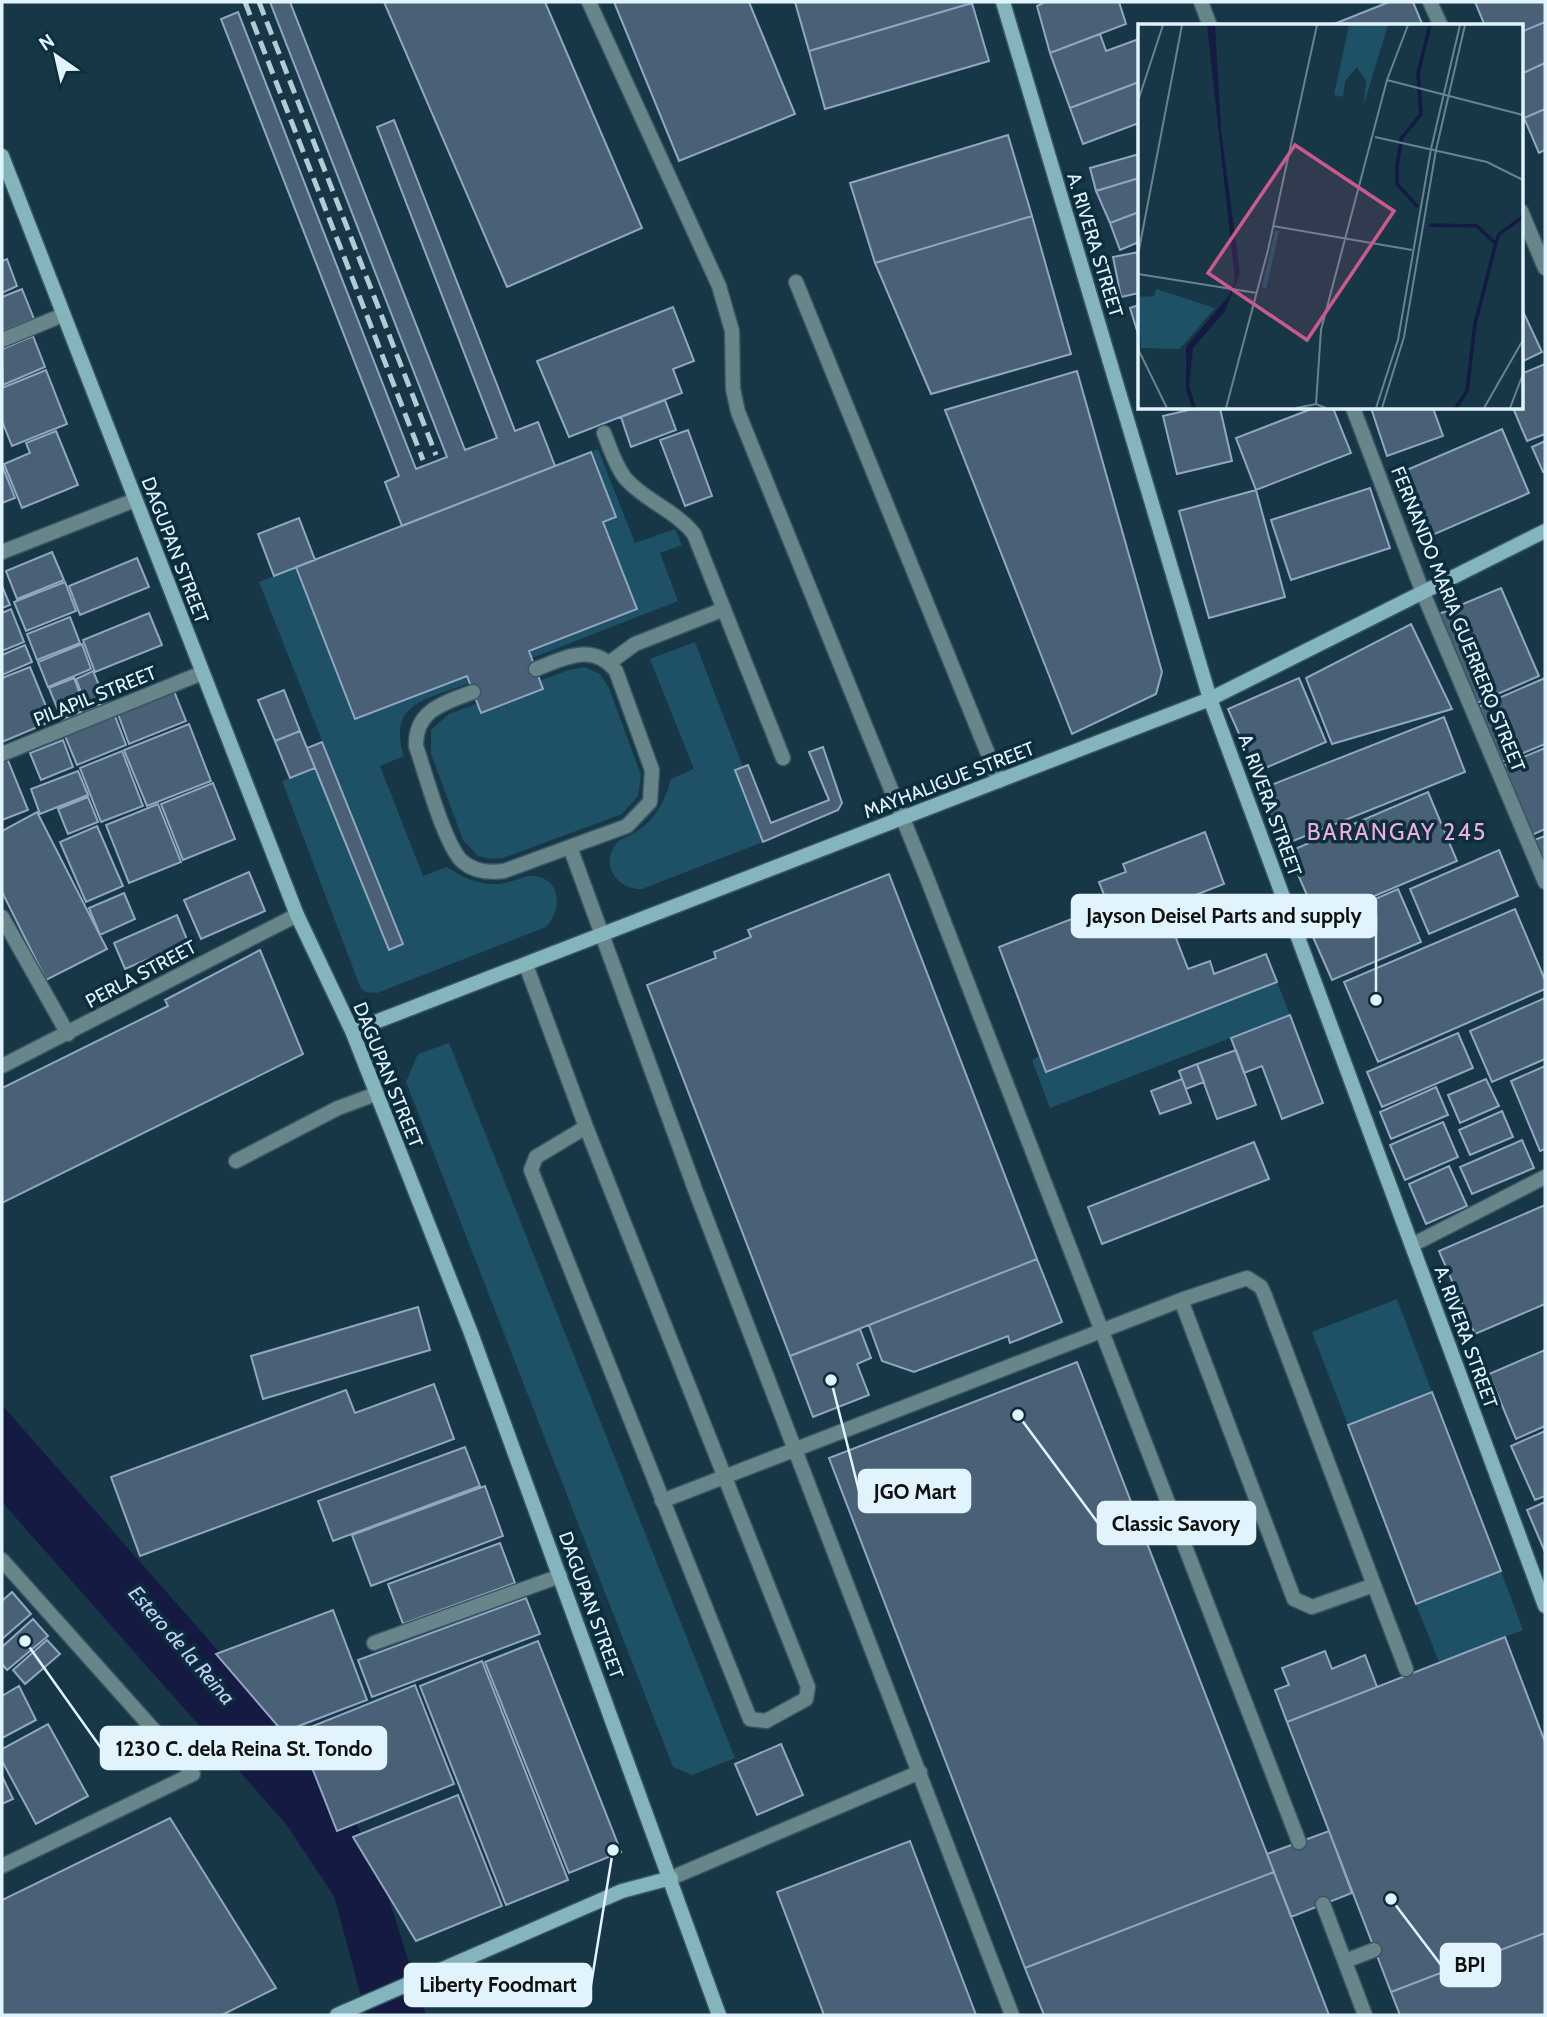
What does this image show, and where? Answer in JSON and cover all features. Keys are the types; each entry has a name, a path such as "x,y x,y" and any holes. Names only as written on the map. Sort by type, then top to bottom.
{"street":[{"path":"589,2 719,286 732,331 733,389 738,412 902,818 1299,1842"},
{"name":"A. RIVERA STREET","path":"1003,2 1210,699 1545,1606"},
{"path":"1201,2 1209,24"},
{"path":"1430,2 1440,24"},
{"name":"DAGUPAN STREET","path":"2,156 297,915 352,1031 471,1333 671,1878 714,2014"},
{"path":"1522,213 1545,268"},
{"path":"796,282 999,781"},
{"path":"2,340 64,315"},
{"name":"FERNANDO MARIA GUERRERO STREET","path":"1354,410 1423,593 1545,882"},
{"path":"604,433 624,476 634,487 678,517 694,534 783,758"},
{"path":"2,552 135,500"},
{"name":"MAYHALIGUE STREET","path":"352,1031 1210,699 1545,531"},
{"path":"609,663 635,644 724,609"},
{"path":"473,692 431,710 418,726 416,746 456,855 472,868 494,873 627,826 644,812 653,792 652,769 621,682 609,663 599,656 579,653 536,669"},
{"name":"PILAPIL STREET","path":"2,754 202,673"},
{"path":"570,847 643,1052 1012,2015"},
{"name":"PERLA STREET","path":"2,1066 297,915"},
{"path":"2,917 68,1034"},
{"path":"526,965 586,1127 808,1687 806,1699 766,1721 750,1719 531,1170 537,1157 586,1127"},
{"path":"236,1161 338,1108 376,1094"},
{"path":"1412,1245 1545,1177"},
{"path":"662,1501 1181,1300 1240,1278 1253,1280 1261,1287 1406,1669"},
{"path":"1181,1300 1294,1599 1312,1607 1374,1585"},
{"path":"2,1560 193,1774 2,1866"},
{"path":"374,1643 560,1576"},
{"path":"337,2015 622,1891 671,1878 920,1772"},
{"path":"1323,1904 1365,2015"},
{"path":"1345,1961 1374,1950"}],"shaded area":[{"path":"598,449 635,543 675,529 682,545 660,553 678,601 532,658 529,651 637,609 603,522 616,516 591,452"},
{"path":"296,567 356,719 467,676 469,683 426,699 406,713 401,724 400,738 404,756 380,766 423,876 447,867 461,876 492,884 532,876 544,879 551,884 557,897 555,913 546,927 377,993 361,989 282,781 315,768 388,950 403,944 259,582"},
{"path":"695,642 743,767 735,770 763,842 642,889 634,888 619,881 614,875 611,852 618,842 641,828 653,816 666,795 671,779 694,769 650,659"},
{"path":"585,667 600,674 609,688 641,775 638,796 622,814 503,858 478,856 463,840 431,754 431,730 449,714 569,670"},
{"path":"1277,982 1290,1015 1050,1108 1032,1060 1040,1056 1047,1071"},
{"path":"449,1043 735,1758 692,1775 673,1767 406,1082 418,1054"},
{"path":"1397,1299 1432,1392 1348,1425 1312,1332"},
{"path":"1501,1571 1523,1630 1439,1662 1416,1604"}],"water":[{"name":"Estero de la Reina","path":"2,1405 339,1788 381,1875 426,2015 366,2015 334,1896 286,1824 2,1502"}],"building":[{"path":"270,2 290,2 465,450 497,438 377,127 394,120 515,431 538,422 555,466 402,526 385,482 399,476 221,19 238,12 416,469 447,457"},
{"path":"384,2 545,2 642,228 507,287"},
{"path":"614,2 749,2 795,114 679,161"},
{"path":"795,2 972,2 972,3 809,51"},
{"path":"1045,2 1119,2 1126,24 1050,53 1037,6"},
{"path":"1389,2 1413,2 1422,24 1334,24"},
{"path":"1475,2 1545,2 1545,22 1522,32 1522,24 1484,24"},
{"path":"972,3 989,61 825,109 809,51"},
{"path":"1545,22 1545,63 1522,74 1522,32"},
{"path":"1100,34 1106,51 1138,39 1138,82 1070,108 1050,53"},
{"path":"1545,63 1545,109 1524,118 1522,113 1522,74"},
{"path":"1138,82 1138,123 1083,144 1070,108"},
{"path":"1545,109 1545,150 1539,153 1524,118"},
{"path":"1008,135 1032,216 875,263 850,183"},
{"path":"1138,154 1138,178 1096,191 1090,168"},
{"path":"1138,178 1138,212 1110,223 1096,191"},
{"path":"1138,212 1138,242 1120,250 1110,223"},
{"path":"1032,216 1071,354 931,394 875,263"},
{"path":"1138,252 1138,293 1121,297 1113,257"},
{"path":"7,259 17,286 2,293 2,261"},
{"path":"22,289 34,319 2,332 2,297"},
{"path":"1138,305 1138,334 1130,308"},
{"path":"673,307 694,361 673,369 682,393 569,437 537,361"},
{"path":"1522,309 1542,352 1522,362"},
{"path":"33,336 45,367 3,385 2,349"},
{"path":"1545,364 1545,434 1527,441 1514,410 1522,410 1522,374"},
{"path":"46,370 67,424 12,446 2,421 2,388"},
{"path":"1077,371 1162,672 1156,694 1072,734 945,410"},
{"path":"665,400 676,430 631,447 621,417"},
{"path":"1188,410 1220,410 1232,461 1177,474 1163,416"},
{"path":"1309,410 1334,410 1351,453 1256,490 1236,438"},
{"path":"1372,410 1434,410 1443,436 1387,456"},
{"path":"1502,429 1529,493 1430,536 1402,472"},
{"path":"688,430 712,496 685,506 660,440"},
{"path":"56,431 78,485 22,508 4,464 30,453 26,443"},
{"path":"1545,441 1545,471 1543,472 1532,447"},
{"path":"591,452 616,517 603,522 637,609 529,651 543,689 481,713 467,676 355,719 296,567"},
{"path":"2,465 15,498 2,503"},
{"path":"1370,488 1390,548 1291,580 1271,520"},
{"path":"1256,490 1285,597 1209,618 1179,511"},
{"path":"299,518 315,560 274,576 258,534"},
{"path":"52,552 64,580 17,599 6,571"},
{"path":"137,558 149,587 80,615 69,586"},
{"path":"65,582 76,611 26,631 14,602"},
{"path":"2,586 10,605 2,608"},
{"path":"1501,588 1539,676 1477,703 1439,614"},
{"path":"11,609 24,642 2,651 2,613"},
{"path":"149,613 162,645 95,672 83,640"},
{"path":"70,617 80,643 37,660 27,634"},
{"path":"1411,624 1452,709 1332,744 1306,678"},
{"path":"82,644 91,669 48,687 38,662"},
{"path":"25,645 32,662 2,675 2,655"},
{"path":"30,667 52,721 2,742 2,678"},
{"path":"93,671 106,702 88,710 76,679"},
{"path":"74,678 86,710 62,720 49,688"},
{"path":"1299,678 1326,742 1256,772 1228,709"},
{"path":"1545,678 1545,744 1502,762 1478,707"},
{"path":"284,690 300,731 275,741 258,700"},
{"path":"174,691 186,721 129,744 118,714"},
{"path":"115,716 126,745 77,765 65,736"},
{"path":"1444,717 1465,772 1283,845 1261,789"},
{"path":"189,724 211,781 147,806 124,750"},
{"path":"300,731 315,768 290,778 275,741"},
{"path":"63,740 73,767 41,780 30,753"},
{"path":"322,742 403,944 389,950 307,748"},
{"path":"823,747 842,803 838,810 763,842 735,770 748,765 771,823 829,800 809,752"},
{"path":"1545,748 1545,829 1532,835 1502,766"},
{"path":"122,751 143,806 101,822 80,768"},
{"path":"7,758 28,810 2,820 2,760"},
{"path":"78,771 88,795 40,814 31,789"},
{"path":"213,783 235,839 183,860 161,804"},
{"path":"1428,792 1457,861 1318,920 1288,852"},
{"path":"88,797 98,822 68,834 58,809"},
{"path":"158,804 181,862 129,883 106,825"},
{"path":"37,812 107,949 46,980 2,892 2,831"},
{"path":"97,826 123,886 86,902 60,842"},
{"path":"1205,832 1224,884 1164,907 1188,969 1210,961 1214,974 1266,954 1277,982 1046,1072 999,947 1108,905 1099,882 1126,872 1123,864"},
{"path":"1545,836 1545,865 1534,840"},
{"path":"1499,850 1518,896 1429,934 1410,889"},
{"path":"249,872 265,911 201,939 184,900"},
{"path":"889,874 1037,1259 790,1356 647,985 716,958 714,952 751,937 748,930"},
{"path":"1398,889 1421,942 1332,980 1309,928"},
{"path":"124,893 135,919 100,935 89,908"},
{"path":"1515,909 1545,980 1545,989 1378,1062 1344,982"},
{"path":"177,915 188,942 125,969 114,943"},
{"path":"260,950 303,1054 2,1203 2,1088 168,1006 165,1000"},
{"path":"1545,998 1545,1059 1492,1082 1470,1031"},
{"path":"1290,1015 1323,1103 1282,1119 1262,1066 1244,1073 1231,1038"},
{"path":"1458,1033 1473,1068 1382,1107 1367,1072"},
{"path":"1236,1050 1256,1105 1217,1119 1197,1064"},
{"path":"1197,1064 1204,1082 1186,1089 1179,1071"},
{"path":"1545,1066 1545,1149 1540,1151 1511,1081"},
{"path":"1182,1079 1191,1103 1160,1114 1151,1091"},
{"path":"1486,1079 1499,1106 1460,1123 1448,1095"},
{"path":"1436,1087 1448,1115 1391,1139 1380,1112"},
{"path":"1502,1111 1513,1137 1470,1155 1459,1130"},
{"path":"1443,1122 1458,1157 1405,1180 1390,1145"},
{"path":"1522,1140 1534,1168 1472,1194 1460,1167"},
{"path":"1254,1142 1269,1179 1102,1244 1088,1207"},
{"path":"1449,1166 1467,1206 1426,1224 1409,1184"},
{"path":"1545,1205 1545,1304 1475,1334 1439,1251"},
{"path":"1037,1259 1062,1322 1010,1343 1008,1336 914,1372 882,1361 869,1325"},
{"path":"418,1307 430,1350 263,1399 251,1356"},
{"path":"860,1329 871,1358 857,1364 869,1395 813,1417 790,1356"},
{"path":"1545,1350 1545,1426 1516,1439 1489,1374"},
{"path":"1077,1362 1274,1872 1025,1968 829,1458"},
{"path":"434,1384 454,1439 140,1556 111,1477 346,1390 355,1413"},
{"path":"1432,1392 1501,1571 1416,1604 1348,1425"},
{"path":"1545,1431 1545,1496 1535,1500 1511,1446"},
{"path":"465,1447 480,1486 333,1541 318,1501"},
{"path":"485,1486 503,1536 371,1586 352,1535"},
{"path":"1545,1502 1545,1552 1527,1510"},
{"path":"500,1543 515,1583 403,1624 388,1584"},
{"path":"12,1592 31,1614 2,1639 2,1601"},
{"path":"526,1598 540,1634 372,1697 358,1660"},
{"path":"333,1610 367,1700 283,1732 216,1654"},
{"path":"33,1619 48,1636 7,1670 2,1664 2,1647"},
{"path":"1505,1637 1545,1742 1545,1933 1391,1992 1287,1722"},
{"path":"47,1640 60,1654 25,1684 13,1670"},
{"path":"538,1641 621,1852 569,1873 485,1662"},
{"path":"1325,1651 1332,1669 1365,1655 1377,1687 1287,1722 1275,1690 1289,1685 1282,1668"},
{"path":"482,1661 568,1880 506,1905 420,1686"},
{"path":"415,1685 454,1784 337,1831 298,1732"},
{"path":"19,1686 36,1720 2,1738 2,1696"},
{"path":"48,1724 88,1796 36,1824 2,1761 2,1749"},
{"path":"781,1744 803,1795 757,1815 735,1764"},
{"path":"2,1776 13,1799 2,1804"},
{"path":"458,1795 502,1906 416,1941 353,1837"},
{"path":"170,1818 276,1988 222,2015 2,2015 2,1900"},
{"path":"1329,1831 1352,1893 1291,1917 1267,1854"},
{"path":"910,1841 976,2015 824,2015 777,1892"},
{"path":"1274,1872 1329,2015 1044,2015 1025,1968"},
{"path":"1545,1933 1545,2015 1400,2015 1391,1992"}],"railway":[{"path":"245,2 423,460"},
{"path":"259,2 436,455"}],"place":[{"name":"Jayson Deisel Parts and supply","path":"1376,1000"},
{"name":"JGO Mart","path":"831,1380"},
{"name":"Classic Savory","path":"1018,1415"},
{"name":"1230 C. dela Reina St. Tondo","path":"25,1641"},
{"name":"Liberty Foodmart","path":"613,1850"},
{"name":"BPI","path":"1391,1899"}],"district":[{"name":"BARANGAY 245","path":"1397,832"}]}
